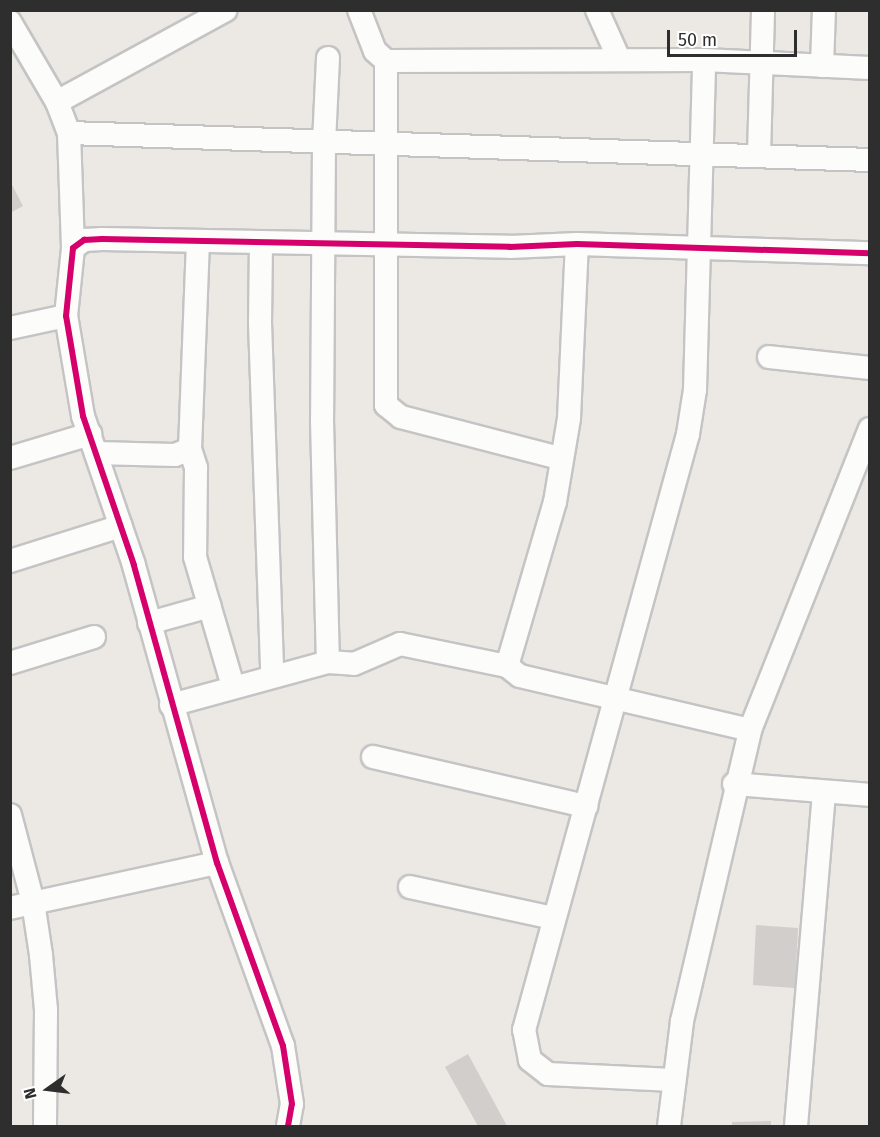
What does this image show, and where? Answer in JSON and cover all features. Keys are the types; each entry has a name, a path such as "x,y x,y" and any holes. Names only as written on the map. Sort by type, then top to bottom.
{"street":[{"path":"57,102 226,10"},
{"path":"359,10 375,51 386,62 384,396 389,411 559,458"},
{"path":"759,155 763,10"},
{"path":"822,66 824,10"},
{"path":"601,12 619,59"},
{"path":"10,22 57,102 69,133 73,248 66,316 77,388 121,526 217,863 282,1046 292,1104 288,1126"},
{"path":"328,58 324,144 322,420 328,662"},
{"path":"386,62 704,60 870,68"},
{"path":"673,1080 548,1074 535,1068 525,1047 524,1030 688,434 695,390 699,153 704,60"},
{"path":"69,133 324,144 699,153 870,160"},
{"path":"73,248 92,239 384,245 577,244 870,253"},
{"path":"198,242 190,449 196,468 195,557 233,686"},
{"path":"261,242 261,358 272,675"},
{"path":"507,666 555,502 559,458 569,418 577,244"},
{"path":"10,328 66,316"},
{"path":"769,357 870,368"},
{"path":"669,1126 681,1022 734,784 750,730 870,429"},
{"path":"10,458 93,444 175,455 190,449"},
{"path":"10,561 121,526"},
{"path":"149,623 210,606"},
{"path":"10,663 94,637"},
{"path":"171,705 272,675 328,662 354,664 400,644 507,666 520,676 750,730"},
{"path":"373,757 586,806"},
{"path":"734,784 824,794 870,795"},
{"path":"796,1126 824,794"},
{"path":"10,815 33,902 46,1010 45,1126"},
{"path":"10,908 217,863"},
{"path":"410,887 553,918"}],"building":[{"path":"10,181 23,206 10,213"},
{"path":"756,925 798,928 795,988 753,985"},
{"path":"468,1054 507,1126 478,1126 445,1067"},
{"path":"771,1121 771,1126 732,1126 732,1122"}],"cycle path":[{"path":"288,1126 292,1104 283,1046 217,863 134,565 83,416 66,316 73,248 84,240 102,239 510,247 577,244 870,253"}]}
